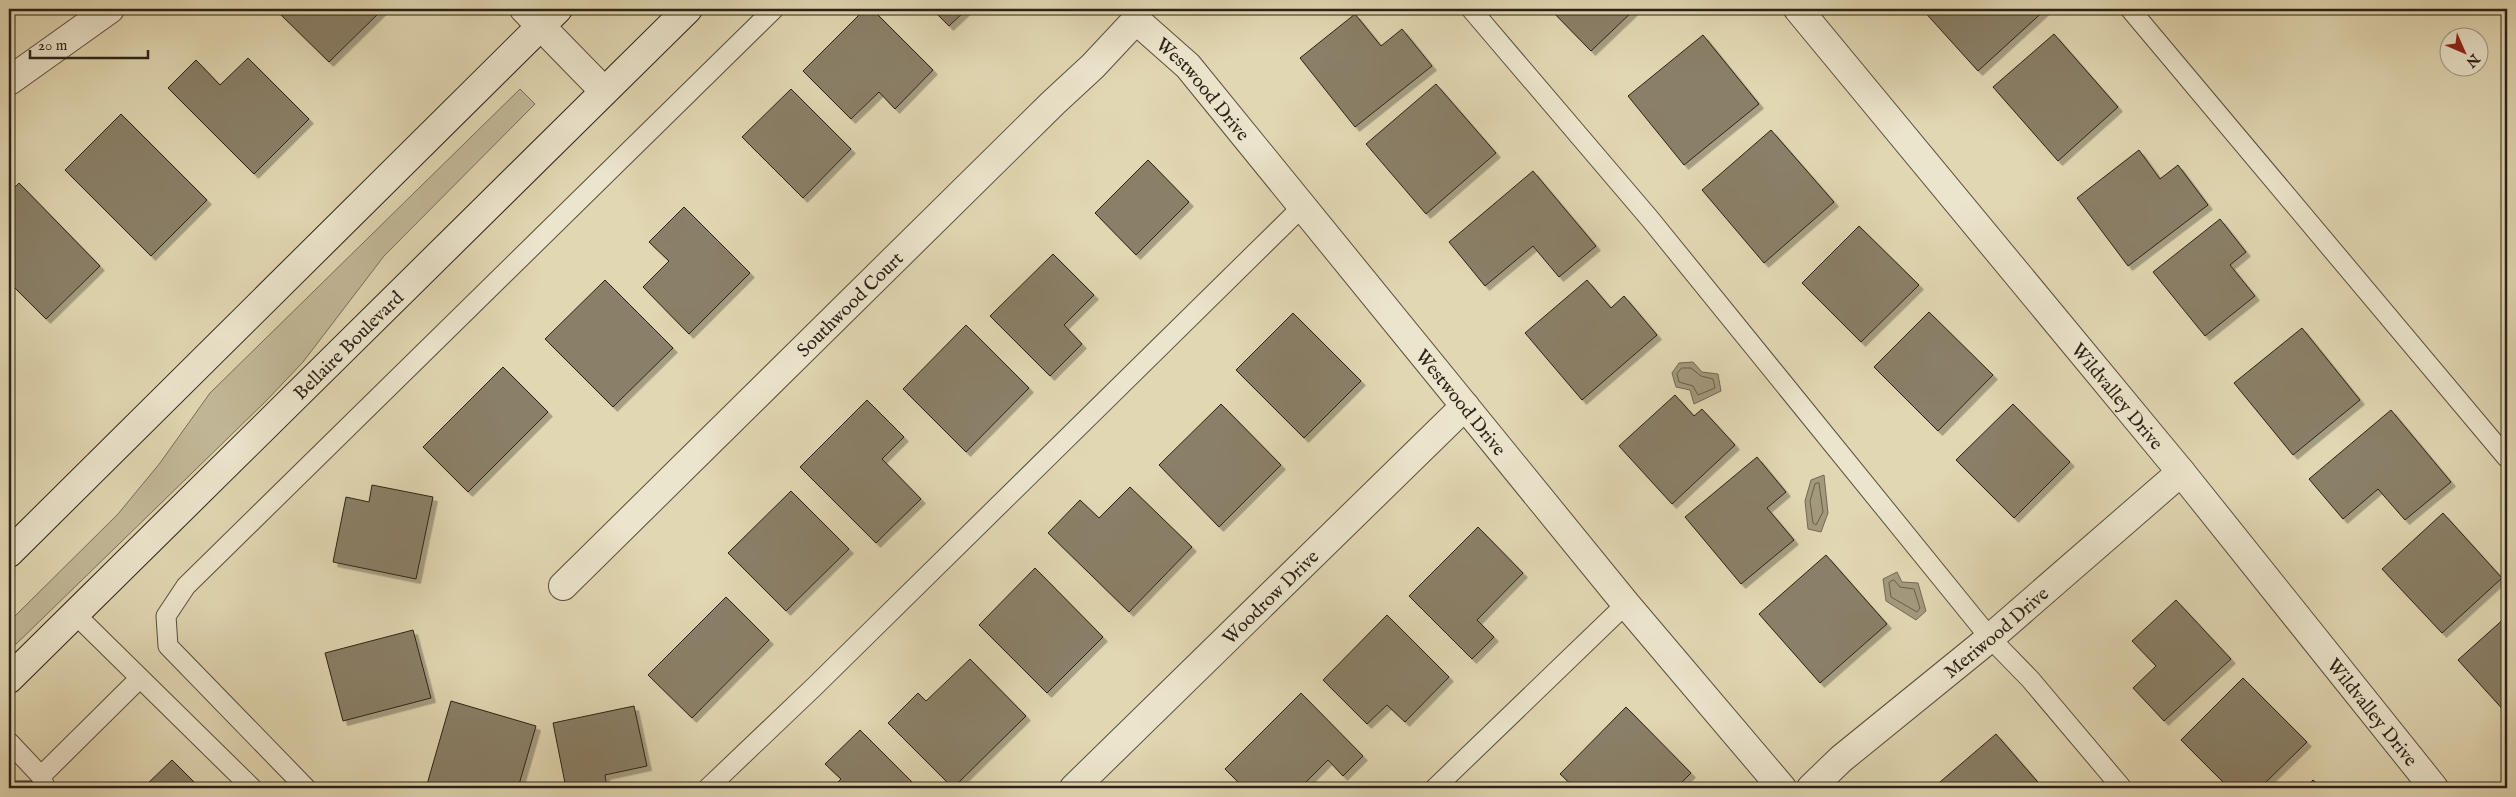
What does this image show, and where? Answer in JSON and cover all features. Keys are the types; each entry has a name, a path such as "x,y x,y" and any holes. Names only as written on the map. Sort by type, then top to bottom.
{"street":[{"path":"9,81 110,9"},
{"name":"Bellaire Boulevard","path":"9,679 688,9"},
{"name":"Wildvalley Drive","path":"1798,9 2181,472 2434,788"},
{"path":"9,553 541,14 604,92"},
{"name":"Westwood Drive","path":"1136,20 1188,66 1626,604 1782,788"},
{"name":"Southwood Court","path":"564,586 1053,103 1093,66 1136,20"},
{"name":"Woodrow Drive","path":"1074,788 1465,406"},
{"name":"Meriwood Drive","path":"1811,788 1841,759 1990,638 2181,472"}],"lane":[{"path":"306,788 168,646 166,616 186,586 774,9"},
{"path":"1470,9 1650,219 1990,638 2030,679 2122,788"},
{"path":"2130,9 2507,458"},
{"path":"708,788 816,686 1302,207"},
{"path":"1435,788 1626,604"},
{"path":"75,614 252,788"},
{"path":"9,742 43,782 140,678"}],"shaded area":[{"path":"520,89 535,104 384,256 303,362 266,401 9,651 9,622 118,514 160,463 210,393"}],"water":[{"path":"1693,362 1702,372 1718,374 1721,391 1694,404 1690,390 1676,387 1672,373 1679,363"},
{"path":"1824,475 1828,513 1821,532 1808,529 1805,501 1811,480"},
{"path":"1897,572 1902,582 1918,583 1926,611 1916,620 1886,601 1883,579"}],"building":[{"path":"275,9 383,9 329,62"},
{"path":"865,9 872,9 933,70 895,109 879,92 851,119 803,71"},
{"path":"932,9 967,9 949,26"},
{"path":"1550,9 1635,9 1591,51"},
{"path":"1922,9 2046,9 1978,71"},
{"path":"1355,14 1381,46 1402,29 1432,66 1355,127 1300,58"},
{"path":"2054,34 2118,107 2058,161 1993,87"},
{"path":"1703,35 1759,104 1684,165 1628,96"},
{"path":"248,58 309,119 254,174 168,88 196,60 220,85"},
{"path":"1436,84 1496,153 1426,214 1366,144"},
{"path":"791,89 851,149 803,198 742,137"},
{"path":"121,114 207,200 151,256 65,170"},
{"path":"1771,130 1834,202 1764,263 1702,190"},
{"path":"2139,150 2160,179 2178,165 2208,205 2128,266 2077,198"},
{"path":"1148,160 1189,202 1136,255 1095,213"},
{"path":"1533,171 1596,246 1559,277 1533,246 1485,286 1449,242"},
{"path":"19,183 100,266 46,319 9,282 9,193"},
{"path":"684,207 750,273 689,334 643,287 669,261 649,242"},
{"path":"2220,219 2246,252 2230,265 2255,296 2205,336 2153,272"},
{"path":"1859,226 1919,285 1861,342 1802,283"},
{"path":"1053,254 1094,295 1064,325 1082,344 1050,376 990,316"},
{"path":"605,280 673,348 613,407 545,339"},
{"path":"1587,280 1611,308 1624,296 1657,335 1582,400 1525,333"},
{"path":"1929,312 1993,375 1938,431 1874,367"},
{"path":"1293,313 1361,381 1304,438 1236,370"},
{"path":"966,325 1029,388 966,452 903,389"},
{"path":"2302,328 2360,400 2293,455 2234,383"},
{"path":"503,367 548,412 468,492 423,447"},
{"path":"1675,395 1694,416 1702,409 1735,445 1672,504 1619,446"},
{"path":"867,400 904,437 882,459 921,499 876,543 800,467"},
{"path":"1221,404 1281,465 1219,527 1159,465"},
{"path":"2013,404 2070,462 2014,518 1956,460"},
{"path":"2391,410 2451,482 2405,520 2378,489 2343,519 2309,479"},
{"path":"1757,457 1786,492 1767,508 1794,540 1741,584 1685,517"},
{"path":"372,485 433,497 416,579 333,562 346,497 369,502"},
{"path":"1130,487 1192,547 1129,612 1048,533 1080,500 1099,518"},
{"path":"791,491 849,549 786,611 728,553"},
{"path":"2443,513 2502,578 2442,633 2382,569"},
{"path":"1478,527 1523,573 1477,620 1494,637 1472,659 1409,596"},
{"path":"1826,555 1887,624 1820,683 1759,614"},
{"path":"1035,568 1103,637 1047,693 979,625"},
{"path":"726,597 769,640 692,718 648,675"},
{"path":"2176,600 2231,659 2164,721 2133,688 2156,666 2132,641"},
{"path":"1387,615 1449,677 1405,722 1387,705 1367,724 1323,680"},
{"path":"2507,616 2507,714 2458,660"},
{"path":"413,630 431,698 343,721 325,653"},
{"path":"970,659 1026,716 953,788 888,723 918,693 926,701"},
{"path":"2243,678 2307,742 2260,788 2229,788 2181,740"},
{"path":"1301,693 1363,756 1343,776 1328,760 1300,788 1244,788 1225,769"},
{"path":"451,701 536,726 518,788 426,788"},
{"path":"634,706 647,766 605,775 607,788 566,788 553,723"},
{"path":"1626,707 1691,773 1676,788 1575,788 1560,774"},
{"path":"860,730 918,788 832,788 841,779 825,764"},
{"path":"1996,734 2043,788 1933,788"},
{"path":"172,760 200,788 143,788"},
{"path":"2313,780 2322,788 2305,788"},
{"path":"9,781 34,781 34,788 9,788"}]}
